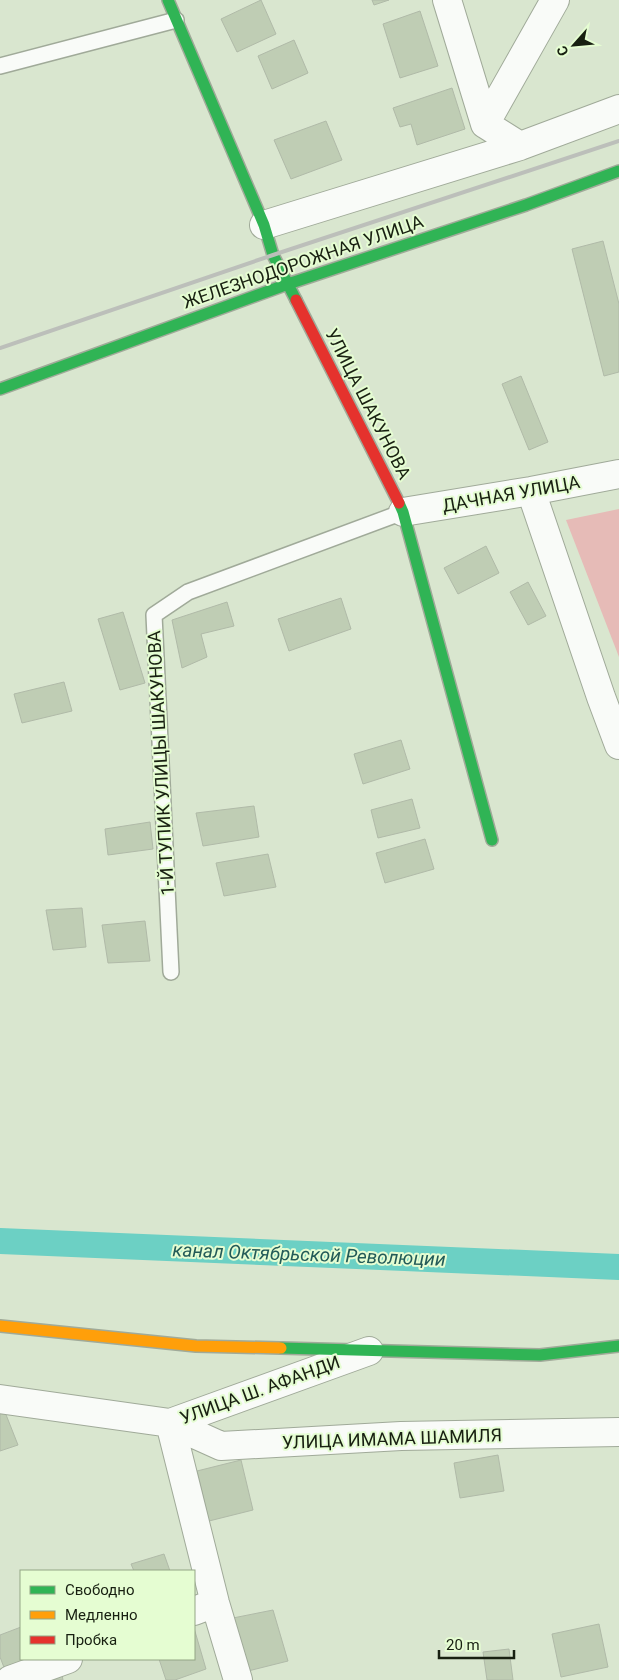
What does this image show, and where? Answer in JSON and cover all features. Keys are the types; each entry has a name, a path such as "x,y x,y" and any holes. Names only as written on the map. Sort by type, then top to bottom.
{"street":[{"name":"УЛИЦА ШАКУНОВА","path":"168,0 264,225 273,255 403,512 492,840"},
{"path":"447,0 486,124 520,146"},
{"path":"486,124 555,0"},
{"path":"264,225 520,146 619,109"},
{"name":"ЖЕЛЕЗНОДОРОЖНАЯ УЛИЦА","path":"0,389 288,284 517,208 619,171"},
{"name":"ДАЧНАЯ УЛИЦА","path":"403,512 619,474"},
{"path":"531,491 619,745"},
{"path":"0,1326 196,1346 540,1354 619,1346"},
{"name":"УЛИЦА Ш. АФАНДИ","path":"0,1399 170,1423 371,1350"},
{"path":"170,1423 204,1607 238,1680"},
{"name":"УЛИЦА ИМАМА ШАМИЛЯ","path":"170,1423 221,1446 401,1436 619,1432"},
{"path":"10,1680 65,1660"}],"lane":[{"path":"0,66 176,20"},
{"name":"1-Й ТУПИК УЛИЦЫ ШАКУНОВА","path":"171,972 154,615 188,592 403,512"}],"shaded area":[{"path":"619,509 619,657 566,520"}],"building":[{"path":"261,0 276,34 237,52 221,19"},
{"path":"372,0 389,0 374,5"},
{"path":"420,11 438,66 400,78 383,24"},
{"path":"294,40 308,73 272,89 258,56"},
{"path":"452,88 465,129 417,145 411,124 400,127 393,108"},
{"path":"326,121 342,160 291,179 274,140"},
{"path":"603,241 619,304 619,372 604,376 572,249"},
{"path":"521,376 548,442 529,450 502,384"},
{"path":"486,546 499,573 458,594 444,568"},
{"path":"528,582 546,616 528,625 510,592"},
{"path":"341,598 351,629 289,651 278,619"},
{"path":"227,602 234,626 201,634 207,657 182,668 172,620"},
{"path":"123,612 145,683 120,690 98,619"},
{"path":"64,682 72,711 22,723 14,694"},
{"path":"401,740 410,769 363,784 354,754"},
{"path":"412,799 420,828 378,838 371,810"},
{"path":"254,806 259,837 203,846 196,813"},
{"path":"150,822 153,849 108,855 105,829"},
{"path":"425,839 434,869 385,883 376,853"},
{"path":"268,854 276,887 224,896 216,863"},
{"path":"82,908 86,947 53,950 46,910"},
{"path":"145,921 150,961 108,963 102,925"},
{"path":"0,1407 3,1407 18,1445 0,1451"},
{"path":"498,1455 504,1491 460,1498 454,1463"},
{"path":"241,1460 253,1510 209,1521 197,1471"},
{"path":"164,1554 170,1570 134,1570 131,1564"},
{"path":"273,1610 288,1661 248,1671 233,1618"},
{"path":"599,1624 608,1667 561,1677 552,1634"},
{"path":"20,1627 20,1660 31,1660 5,1670 0,1657 0,1635"},
{"path":"195,1631 206,1669 175,1680 166,1680 159,1660 195,1660"},
{"path":"509,1649 513,1680 487,1680 483,1652"},
{"path":"62,1675 63,1680 49,1680"}],"waterway":[{"name":"канал Октябрьской Революции","path":"0,1241 619,1267"}],"railway":[{"path":"0,348 273,255 619,141"}],"traffic: fast":[{"path":"168,0 264,225 273,255 296,300"},
{"path":"0,389 288,284 526,205 619,171"},
{"path":"399,503 492,840"},
{"path":"281,1348 540,1355 619,1346"}],"traffic: slow":[{"path":"0,1326 196,1346 281,1348"}],"traffic: jam":[{"path":"296,300 399,503"}]}
